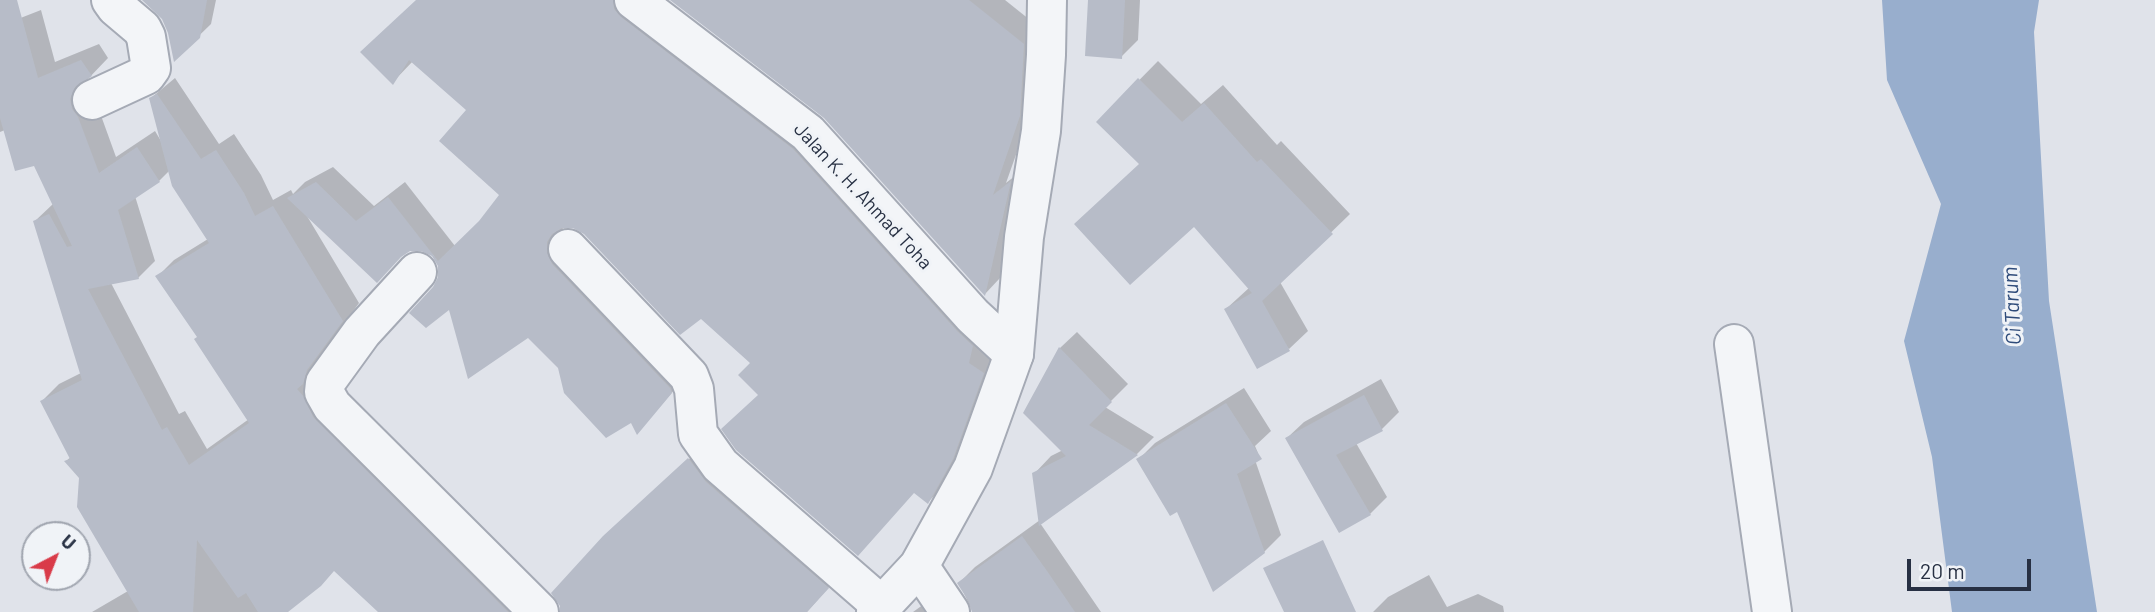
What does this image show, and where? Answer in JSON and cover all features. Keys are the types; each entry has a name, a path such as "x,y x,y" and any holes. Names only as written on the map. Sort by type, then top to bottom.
{"street":[{"path":"92,100 146,75 150,68 142,29 111,0"},
{"name":"Jalan K. H. Ahmad Toha","path":"634,0 808,132 973,316 1014,354"},
{"path":"568,250 689,376 694,389 698,435 720,465 878,608 919,566 973,468 1014,354 1024,237 1041,131 1047,0"},
{"path":"417,272 362,332 324,383 324,392 332,406 539,612"},
{"path":"1734,344 1772,612"},
{"path":"919,566 950,612"}],"water":[{"name":"Ci Tarum","path":"1882,0 2039,0 2034,32 2049,301 2097,612 1952,612 1932,457 1904,341 1941,204 1887,80"}],"building":[{"path":"0,0 17,0 38,78 81,60 92,76 75,87 70,99 99,173 137,147 160,182 118,210 139,279 88,289 162,430 167,427 189,465 249,423 194,339 197,337 155,276 209,243 172,186 149,98 157,94 201,159 216,150 244,193 255,216 273,206 343,321 307,370 303,384 297,389 304,397 313,417 508,612 378,612 334,571 321,586 288,612 258,612 246,593 238,598 197,540 193,612 139,612 91,531 91,521 85,521 77,507 79,478 64,461 70,459 40,401 82,380 33,221 49,214 67,247 72,246 34,166 15,171 0,118"},
{"path":"142,0 207,0 200,38 174,62 162,19"},
{"path":"416,0 613,0 614,9 621,17 793,149 973,346 969,363 984,373 953,459 928,504 914,493 858,556 736,450 721,429 758,395 738,375 750,363 701,319 680,335 584,234 573,228 562,228 552,234 547,242 547,253 552,264 672,393 637,435 631,423 606,438 564,393 558,368 528,338 468,379 449,310 426,328 409,313 433,287 438,277 438,266 432,256 421,251 410,251 377,283 287,198 316,182 356,221 388,197 438,261 479,221 499,195 439,141 466,110 409,60 393,85 360,52"},
{"path":"670,0 969,0 1024,44 1020,116 993,195 1011,181 985,296 824,118"},
{"path":"1088,0 1125,0 1122,59 1085,56"},
{"path":"1138,78 1182,122 1204,103 1257,162 1261,159 1333,234 1262,301 1290,351 1257,369 1224,309 1252,293 1194,227 1130,285 1074,224 1139,164 1096,122"},
{"path":"1059,347 1112,402 1089,425 1138,455 1039,526 1032,473 1066,456 1023,413"},
{"path":"1364,395 1383,431 1336,455 1371,515 1339,533 1285,438"},
{"path":"1226,403 1262,459 1237,474 1265,553 1213,592 1177,512 1170,516 1136,459"},
{"path":"688,458 706,482 829,588 807,612 560,612 560,606 551,593 603,536"},
{"path":"1022,536 1075,612 972,612 957,583"},
{"path":"1323,540 1356,612 1284,612 1263,568"}]}
